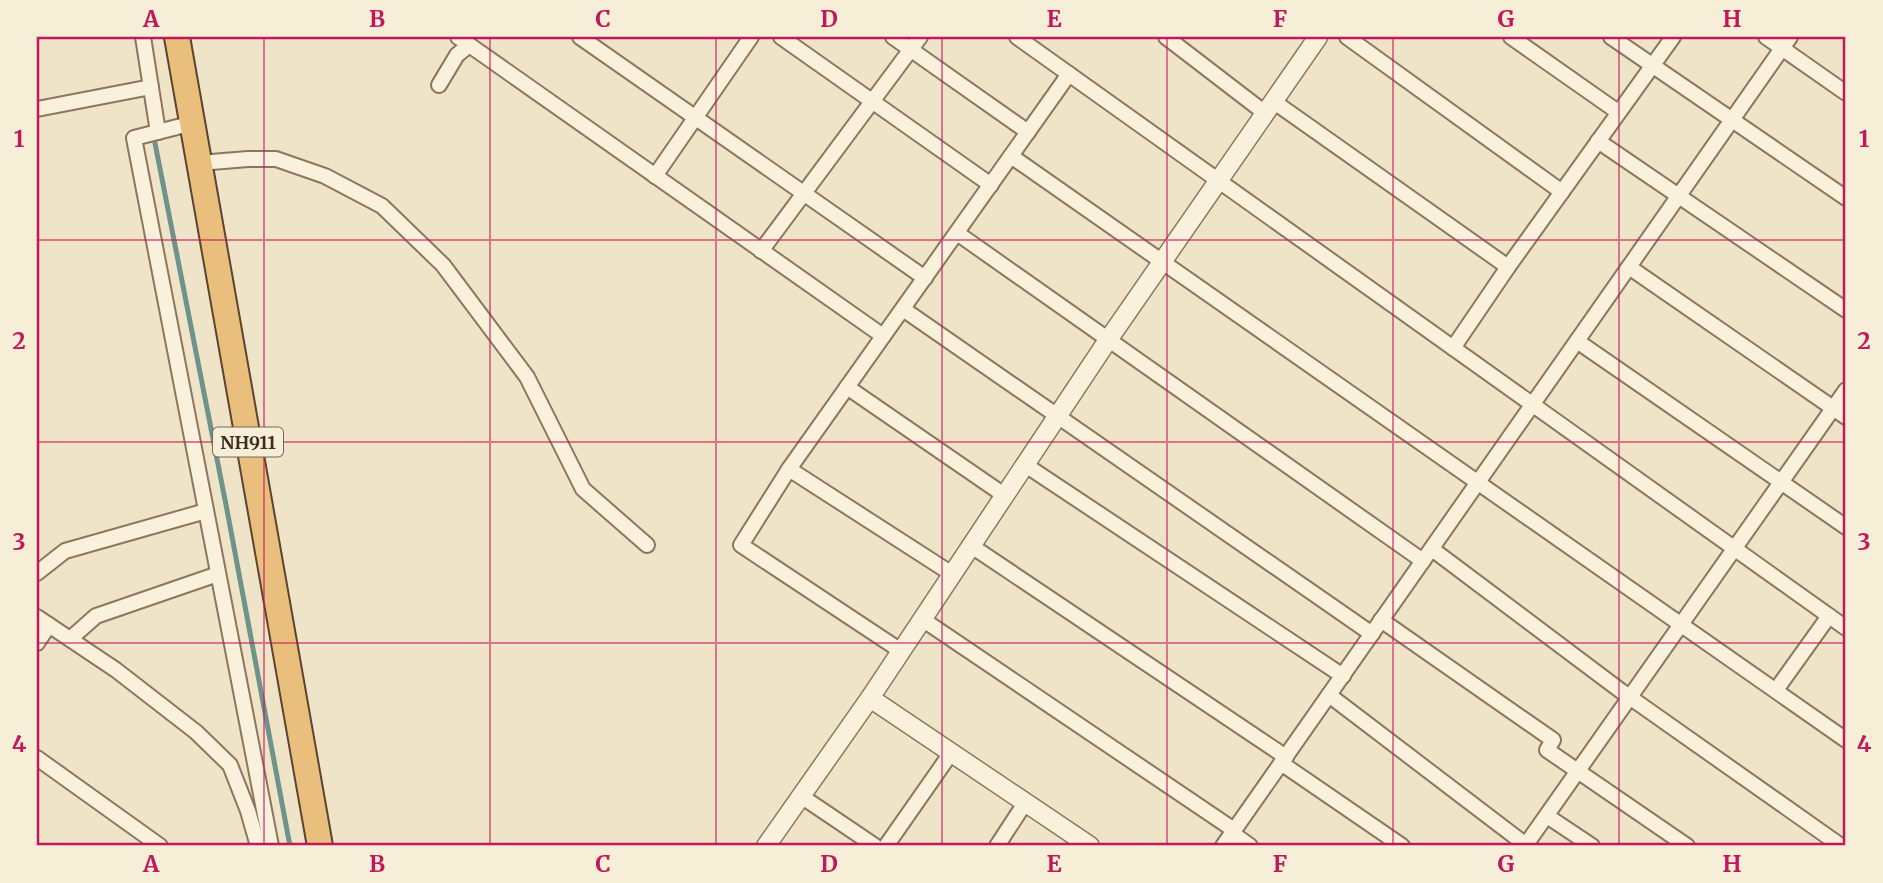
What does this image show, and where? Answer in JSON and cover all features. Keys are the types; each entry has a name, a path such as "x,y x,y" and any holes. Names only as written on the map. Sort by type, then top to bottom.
{"highway":[{"name":"NH911","path":"177,37 320,846"}],"street":[{"path":"143,37 158,132"},
{"path":"655,176 751,37"},
{"path":"781,37 991,184"},
{"path":"893,37 1028,132"},
{"path":"761,251 920,37"},
{"path":"1017,37 1034,42 1069,74 1846,628"},
{"path":"1166,37 1508,267"},
{"path":"766,846 870,698 1024,464 1217,180 1318,37"},
{"path":"1347,37 1562,192"},
{"path":"1511,37 1618,112"},
{"path":"1611,37 1846,198"},
{"path":"1453,348 1673,37"},
{"path":"1766,37 1786,42 1846,93"},
{"path":"585,38 925,278"},
{"path":"439,85 463,41 883,336"},
{"path":"1223,846 1786,42"},
{"path":"901,651 741,545 789,469 1069,74"},
{"path":"37,109 151,87"},
{"path":"192,123 134,138 271,846"},
{"path":"1598,141 1846,310"},
{"path":"1011,156 1846,740"},
{"path":"200,163 276,159 325,176 382,206 443,265 527,377 583,489 647,545"},
{"path":"957,233 1108,340 1428,555 1841,846"},
{"path":"1629,267 1846,417"},
{"path":"902,309 1372,634"},
{"path":"1577,341 1846,527"},
{"path":"847,387 1004,495"},
{"path":"1329,695 1525,846 1846,390"},
{"path":"1024,464 1343,676"},
{"path":"789,469 952,574"},
{"path":"37,573 65,551 206,511"},
{"path":"971,545 1283,760 1402,846"},
{"path":"70,639 96,616 218,574"},
{"path":"1776,690 1829,616"},
{"path":"37,617 116,670 196,732 230,765 258,846"},
{"path":"922,619 1233,831 1250,846"},
{"path":"1381,621 1553,740 1547,750 1687,846"},
{"path":"37,643 50,625"},
{"path":"870,698 1090,846"},
{"path":"886,846 951,753"},
{"path":"37,758 160,846"},
{"path":"801,796 875,846"},
{"path":"997,846 1025,803"},
{"path":"1547,816 1592,846"}],"waterway":[{"path":"153,133 290,846"}]}
